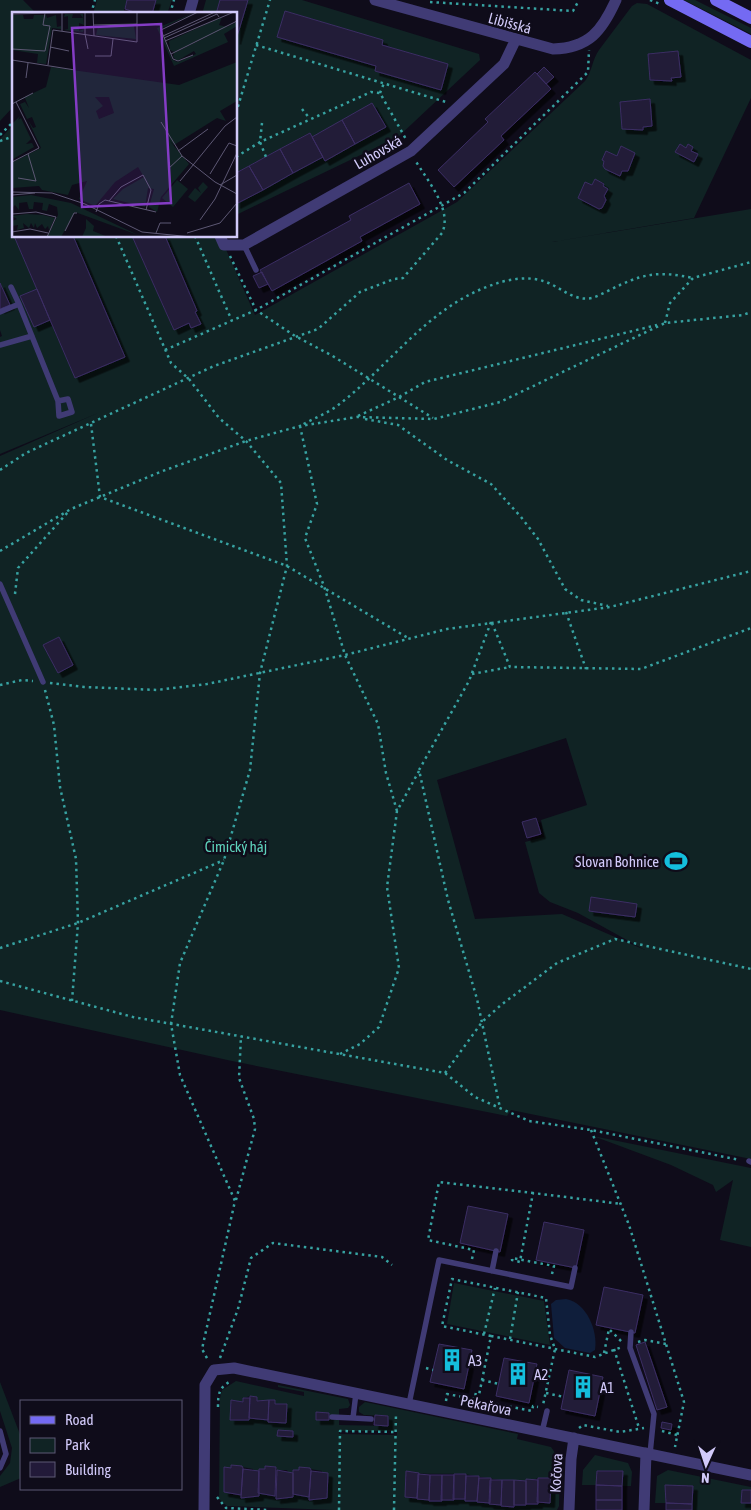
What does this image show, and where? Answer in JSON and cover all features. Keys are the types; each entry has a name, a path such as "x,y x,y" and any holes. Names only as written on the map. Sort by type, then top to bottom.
{"main road":[{"path":"670,0 751,42"},
{"path":"716,0 751,18"}],"street":[{"name":"Libišská","path":"375,0 553,49 569,49 590,39 605,24 616,0"},
{"name":"Luhovská","path":"244,245 411,152 504,64 515,40"},
{"path":"222,240 244,245"},
{"name":"Pekařova","path":"214,1370 234,1368 356,1393 406,1409 542,1432 575,1434 648,1454 751,1475"},
{"path":"204,1510 205,1384 214,1370"},
{"name":"Kočova","path":"570,1510 571,1459 575,1434"},
{"path":"644,1510 648,1454"}],"lane":[{"path":"244,245 256,270"},
{"path":"11,287 58,401"},
{"path":"0,312 19,304"},
{"path":"0,345 32,336"},
{"path":"0,584 43,682"},
{"path":"492,1271 496,1251"},
{"path":"406,1409 439,1260 571,1287 574,1268"},
{"path":"631,1332 630,1344 654,1414 648,1454"},
{"path":"352,1418 356,1393"},
{"path":"542,1432 546,1411"},
{"path":"332,1417 371,1418"},
{"path":"0,1431 6,1454 0,1468"}],"path":[{"path":"91,12 95,0"},
{"path":"238,106 270,0"},
{"path":"427,2 573,11 579,0"},
{"path":"165,350 256,310 464,193 588,72 590,39"},
{"path":"256,45 460,106"},
{"path":"380,94 384,83"},
{"path":"0,470 26,453 214,366 318,329 360,292 394,279 403,278 442,233 446,224 442,207 380,94 371,92 356,98 260,142 238,156"},
{"path":"302,109 310,119"},
{"path":"262,122 260,142 266,156"},
{"path":"0,135 12,123"},
{"path":"0,141 12,137"},
{"path":"117,238 171,363 189,379 220,418 246,442 281,483 286,566 260,673 250,770 224,860 180,963 171,1024 180,1075 235,1201"},
{"path":"196,238 232,321"},
{"path":"222,240 256,310 295,336 434,419"},
{"path":"300,426 336,406 446,308 469,294 495,284 515,279 534,279 544,281 577,298 592,298 632,279 664,272 693,278 751,262"},
{"path":"665,323 670,303 693,278"},
{"path":"356,417 399,397 425,382 665,323 743,316 751,312"},
{"path":"0,550 71,509 160,472 246,442 300,426 356,417 434,419 500,402 665,323"},
{"path":"356,417 398,425 447,460 491,484 521,516 538,539 565,589 582,600 610,607"},
{"path":"91,424 100,497"},
{"path":"300,426 317,504 305,538 324,586 345,655 378,724 386,773 397,810"},
{"path":"100,497 286,566 324,586 409,638"},
{"path":"13,613 18,568 71,509"},
{"path":"0,685 22,680 84,687 157,690 208,684 345,655 409,638 491,622 610,607 751,571"},
{"path":"566,612 586,669"},
{"path":"491,622 510,667"},
{"path":"339,1054 360,1044 379,1027 400,968 387,887 397,810 472,674 491,622"},
{"path":"472,674 510,667 641,669 751,628"},
{"path":"43,682 54,725 60,787 76,859 78,923 72,1001"},
{"path":"419,770 448,900 482,1022 500,1108"},
{"path":"0,948 78,923 224,860"},
{"path":"445,1073 482,1022 557,963 615,940 751,969"},
{"path":"0,981 72,1001 171,1024 445,1073 475,1097 529,1121 591,1130 750,1162"},
{"path":"214,1370 202,1349 235,1201 255,1129 254,1119 239,1078 241,1036"},
{"path":"591,1130 622,1204 684,1402 672,1458"},
{"path":"468,1282 474,1250 428,1240 439,1182 622,1204"},
{"path":"534,1193 520,1258 554,1266 550,1283"},
{"path":"214,1370 225,1348 251,1258 274,1243 382,1257 392,1265"},
{"path":"495,1410 496,1404 532,1411 533,1406 543,1408 555,1348 550,1335 546,1298 452,1278 442,1326 555,1348 595,1357 625,1346 609,1329 604,1353"},
{"path":"484,1334 495,1288"},
{"path":"510,1339 518,1292"},
{"path":"476,1406 491,1336"},
{"path":"630,1344 645,1340 666,1344"},
{"path":"614,1349 639,1428"},
{"path":"424,1368 433,1370"},
{"path":"218,1413 218,1394 223,1385 236,1378"},
{"path":"482,1380 498,1384"},
{"path":"546,1393 564,1397"},
{"path":"438,1402 445,1403 446,1394 473,1399 474,1394 479,1395"},
{"path":"388,1411 396,1413 406,1409"},
{"path":"394,1510 396,1413"},
{"path":"575,1434 583,1425 620,1432 639,1428 677,1435"},
{"path":"339,1510 340,1431 395,1432"},
{"path":"217,1490 217,1499 226,1508 268,1510"}],"green space":[{"path":"0,0 23,0 35,12 12,12 12,108 0,121"},
{"path":"97,0 127,0 124,12 94,12"},
{"path":"156,0 172,0 168,12 153,12"},
{"path":"206,0 220,0 217,12 203,12"},
{"path":"248,0 302,0 479,54 480,60 398,137 238,214 238,203 323,157 325,161 385,127 372,104 312,137 309,133 238,172 238,33","holes":["285,11 383,40 382,45 448,64 441,90 375,71 376,66 277,37"]},
{"path":"684,0 695,0 751,28 751,34"},
{"name":"Čimický háj","path":"637,3 647,4 751,60 751,98 694,218 552,242 751,209 751,1159 511,1110 507,1116 232,1061 0,1010 0,456 98,413 0,454 0,337 2,336 0,330 0,309 10,304 0,283 0,139 12,126 12,238 15,238 37,289 21,296 34,326 50,320 75,378 125,357 74,238 133,238 174,330 189,323 191,328 201,324 195,312 197,310 166,238 221,238 255,315 457,202 585,81 599,50 632,6","holes":["678,51 681,77 660,82 660,79 650,80 648,54","650,99 652,126 643,127 643,130 622,128 620,102","680,144 686,148 693,147 691,151 698,154 694,162 675,152","621,147 629,169 626,172 622,171 620,176 603,166 604,161 602,159 606,151 617,156","595,180 604,183 603,186 608,189 604,196 606,200 599,209 578,198 585,183 592,185","43,645 72,665 58,672","566,738 587,805 541,820 544,837 525,842 539,893 550,902 578,913 645,950 562,914 475,919 437,780"]},
{"path":"593,1136 751,1168 751,1247 720,1240 733,1180 716,1192 713,1185 671,1165"},
{"path":"454,1283 544,1301 550,1345 447,1324"},
{"path":"236,1381 304,1396 304,1392 278,1387 278,1385 348,1399 350,1405 348,1408 339,1409 339,1425 388,1426 388,1416 364,1415 359,1412 359,1407 365,1402 518,1434 517,1439 551,1447 560,1460 559,1506 557,1510 334,1510 227,1506 219,1499 220,1398 222,1390","holes":["250,1396 256,1397 257,1401 275,1400 275,1404 287,1404 286,1423 259,1419 230,1420 231,1400 243,1402 244,1398","339,1431 397,1431 397,1435 339,1434","231,1465 258,1471 259,1469 265,1469 265,1466 276,1467 277,1470 287,1470 293,1473 293,1470 299,1470 299,1467 322,1471 322,1473 328,1474 327,1497 310,1500 309,1497 293,1494 293,1497 287,1497 286,1499 276,1499 275,1496 259,1493 252,1498 230,1495 230,1492 224,1492 224,1468 231,1468","406,1472 463,1474 512,1481 538,1478 550,1503 502,1506 465,1499 429,1501 405,1497"]},
{"path":"0,1382 20,1434 20,1478 0,1487 0,1476 10,1463 12,1448 0,1411"},
{"path":"595,1455 628,1463 632,1472 631,1486 622,1486 622,1471 597,1471 596,1485 582,1485 583,1470"},
{"path":"668,1470 751,1487 751,1490 742,1490 741,1502 751,1503 751,1510 692,1510 692,1486 665,1486 666,1503 655,1503 657,1476"}],"water":[{"path":"566,1299 580,1306 590,1319 595,1335 595,1350 590,1353 565,1348 554,1338 551,1304 556,1300"}],"building":[{"path":"127,0 156,0 153,12 134,12 125,9"},
{"path":"220,0 248,0 238,33 238,12 217,12"},
{"path":"285,11 383,40 382,45 448,64 441,90 375,71 376,66 277,37"},
{"path":"678,51 681,77 671,78 672,81 650,80 648,54"},
{"path":"544,67 554,77 546,84 537,74"},
{"path":"535,72 551,89 501,136 504,140 454,187 438,170 488,122 485,119"},
{"path":"650,99 652,126 643,127 643,130 622,129 620,102"},
{"path":"372,103 386,127 355,144 342,120"},
{"path":"342,120 355,144 325,161 312,137"},
{"path":"310,133 323,157 293,173 280,149"},
{"path":"680,144 686,148 688,144 693,147 691,151 698,154 694,162 675,152"},
{"path":"621,146 635,153 628,171 622,171 620,176 605,169 603,166 604,161 602,160 606,151 617,156"},
{"path":"280,149 293,173 263,190 249,166"},
{"path":"249,166 263,190 238,203 238,172"},
{"path":"595,179 604,184 603,186 608,189 604,196 606,200 602,208 599,209 578,198 585,182 592,185"},
{"path":"409,183 420,204 360,237 362,241 272,291 260,270 351,220 349,216"},
{"path":"15,238 74,238 125,357 75,378"},
{"path":"133,238 166,238 201,324 191,328 189,323 174,330"},
{"path":"262,272 268,284 259,288 253,276"},
{"path":"0,283 10,305 0,309"},
{"path":"37,289 50,320 34,327 20,296"},
{"path":"59,637 73,665 58,673 43,645"},
{"path":"536,818 541,834 527,838 522,822"},
{"path":"591,897 637,904 635,917 589,911"},
{"path":"468,1206 508,1214 500,1252 460,1243"},
{"path":"544,1222 584,1230 576,1268 536,1260"},
{"path":"604,1287 643,1295 635,1333 596,1325"},
{"path":"645,1342 667,1407 657,1410 636,1345"},
{"name":"A3","path":"439,1344 472,1350 464,1389 430,1382"},
{"name":"A2","path":"504,1358 537,1364 529,1403 496,1396"},
{"name":"A1","path":"569,1370 603,1377 595,1416 561,1409"},
{"path":"250,1396 257,1397 257,1401 269,1400 268,1420 249,1418"},
{"path":"243,1398 250,1398 249,1420 230,1420 231,1400 243,1402"},
{"path":"269,1400 275,1400 275,1404 287,1404 286,1423 268,1422"},
{"path":"316,1412 329,1413 329,1420 316,1420"},
{"path":"375,1415 388,1416 388,1426 374,1425"},
{"path":"662,1422 672,1424 671,1430 661,1428"},
{"path":"278,1430 293,1431 293,1437 277,1436"},
{"path":"231,1465 242,1466 243,1468 241,1495 224,1492 224,1467 231,1468"},
{"path":"265,1466 276,1467 275,1496 258,1493 259,1469 265,1469"},
{"path":"299,1467 310,1468 311,1470 309,1497 293,1494 293,1470 299,1470"},
{"path":"243,1469 259,1471 259,1496 241,1498"},
{"path":"277,1470 293,1473 293,1497 276,1499"},
{"path":"311,1471 328,1473 327,1498 309,1500"},
{"path":"406,1471 419,1473 417,1498 405,1497"},
{"path":"597,1471 623,1471 622,1486 596,1485"},
{"path":"418,1474 430,1475 429,1500 417,1499"},
{"path":"454,1474 466,1474 465,1499 453,1499"},
{"path":"430,1475 442,1475 442,1501 429,1501"},
{"path":"442,1475 454,1475 454,1500 441,1500"},
{"path":"466,1476 479,1476 477,1501 465,1501"},
{"path":"479,1478 491,1478 490,1503 477,1502"},
{"path":"538,1478 551,1478 550,1503 537,1502"},
{"path":"526,1479 538,1480 538,1504 526,1504"},
{"path":"490,1480 502,1480 501,1505 489,1504"},
{"path":"502,1480 514,1480 514,1507 501,1506"},
{"path":"514,1480 526,1481 526,1505 514,1505"},
{"path":"596,1485 622,1486 622,1500 596,1500"},
{"path":"665,1485 693,1486 692,1504 666,1503"},
{"path":"742,1490 751,1490 751,1503 741,1503"},
{"path":"596,1500 622,1500 622,1510 596,1510"},
{"path":"666,1503 692,1504 692,1510 666,1510"}],"place":[{"name":"Slovan Bohnice","path":"676,861"},
{"name":"A3","path":"452,1360"},
{"name":"A2","path":"518,1374"},
{"name":"A1","path":"583,1387"}]}
